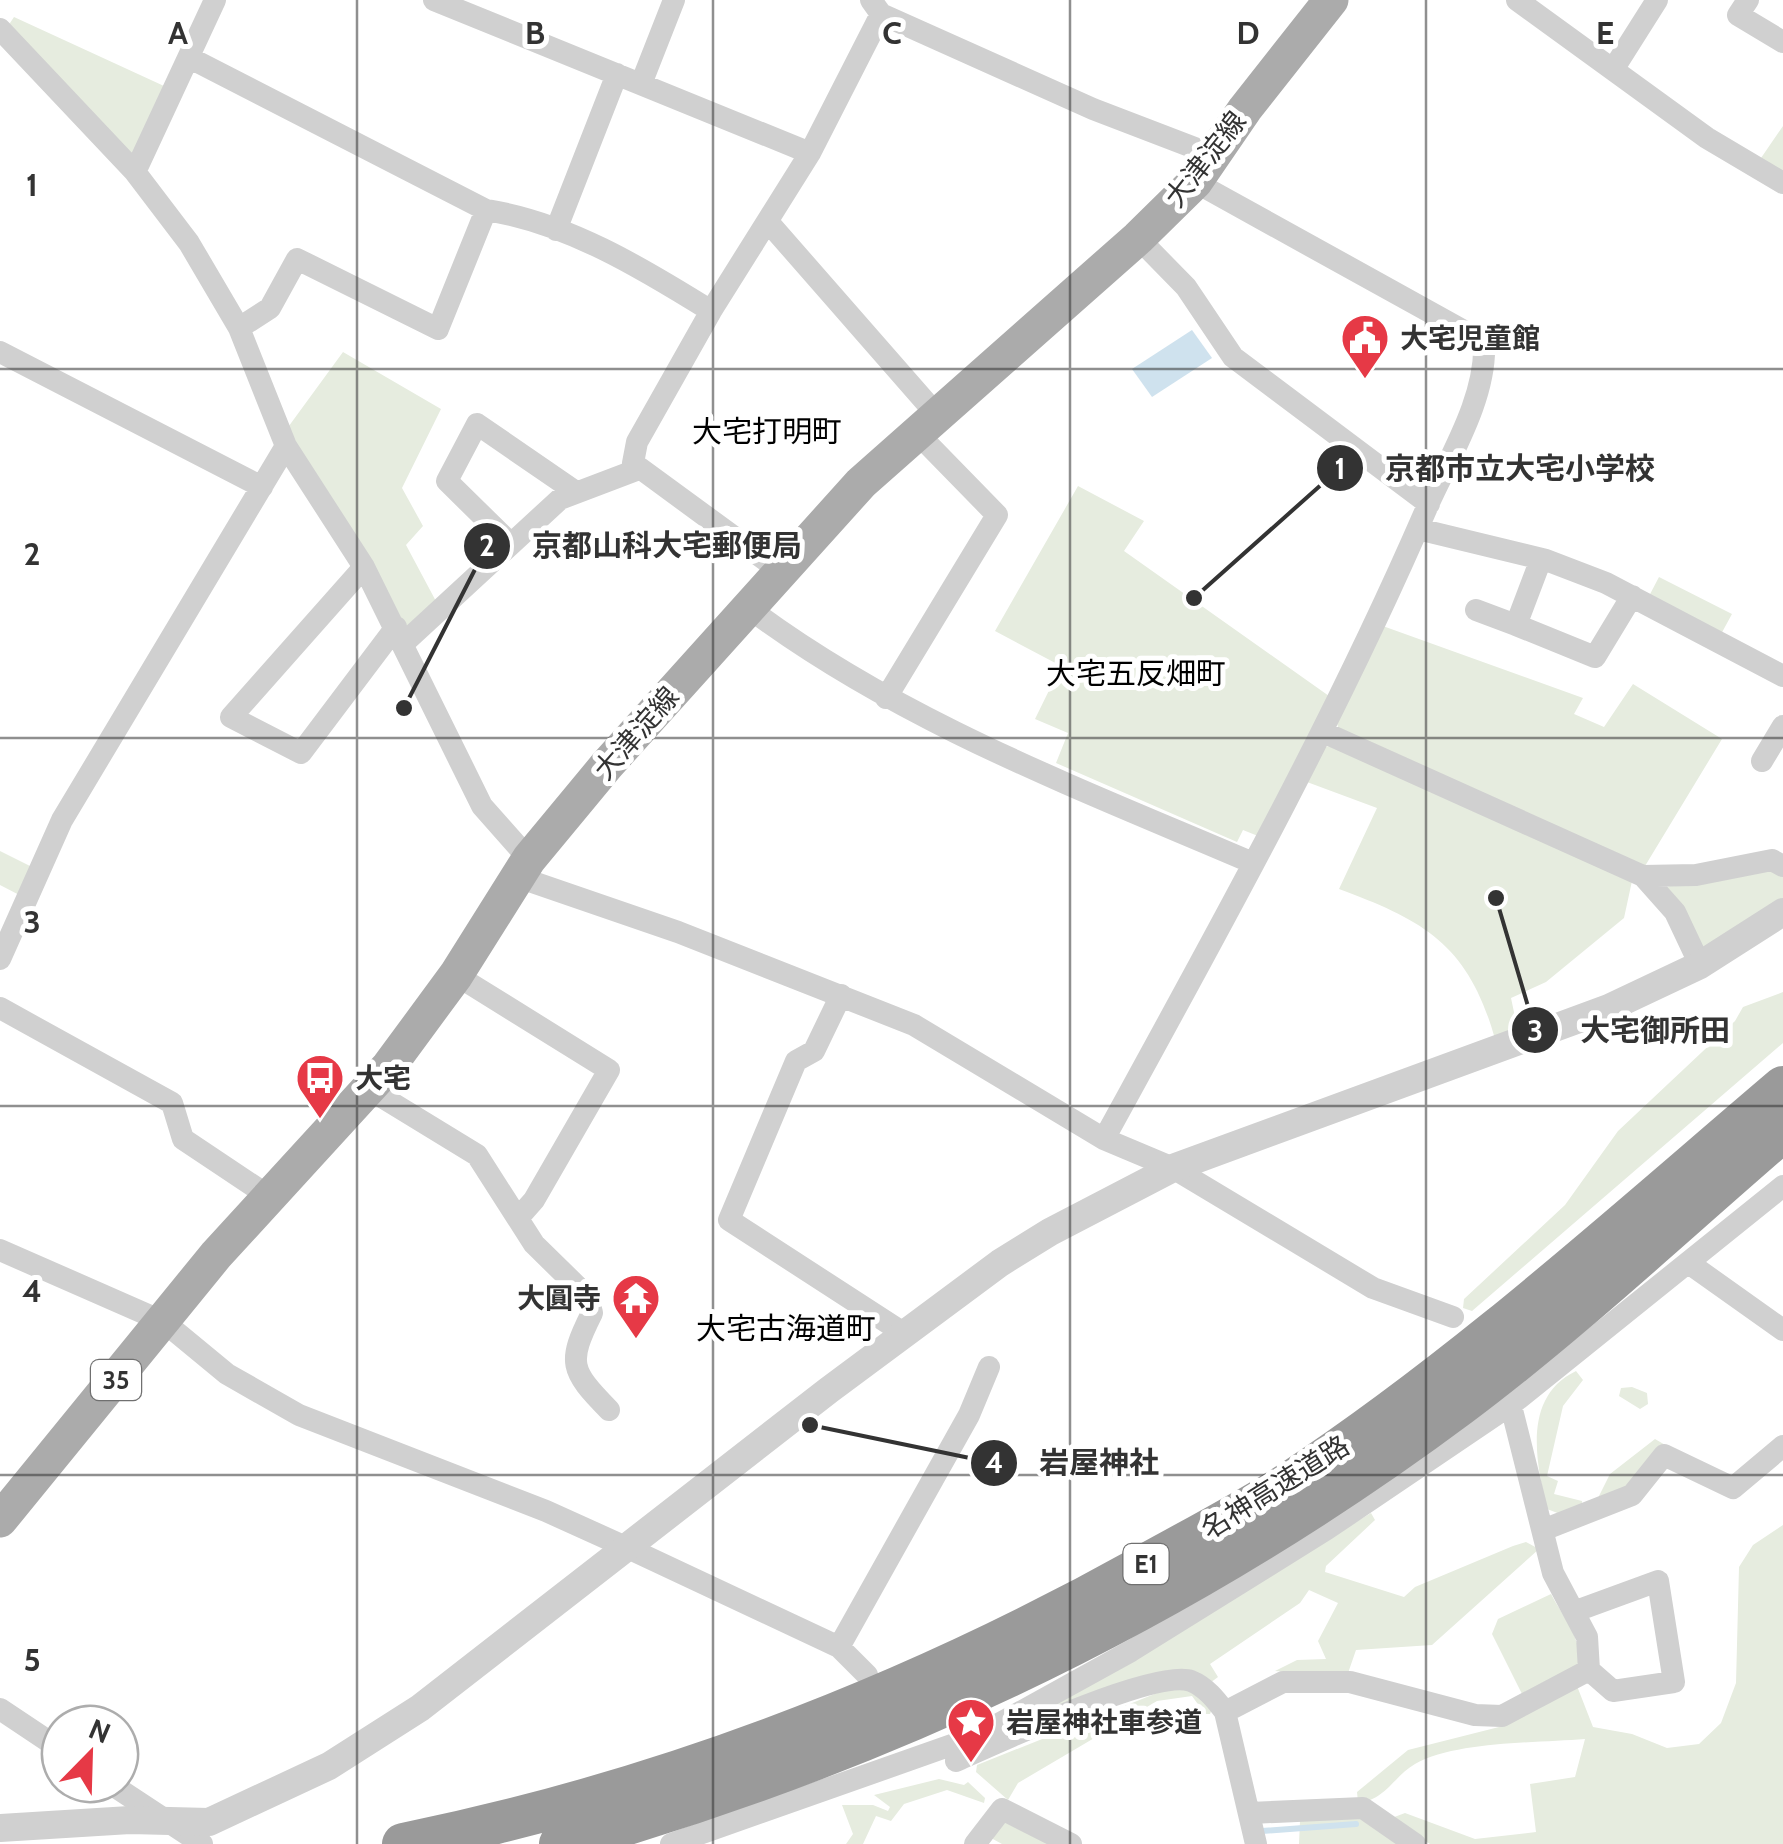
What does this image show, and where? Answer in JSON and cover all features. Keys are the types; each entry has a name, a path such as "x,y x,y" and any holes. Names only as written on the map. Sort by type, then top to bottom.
{"highway":[{"name":"名神高速道路","path":"403,1844 514,1820 712,1762 872,1702 1091,1595 1287,1484 1374,1422 1562,1276 1783,1087"},
{"name":"名神高速道路","path":"560,1844 728,1793 859,1745 989,1689 1113,1628 1236,1559 1464,1402 1783,1132"}],"main road":[{"name":"大津淀線","path":"0,1520 270,1197 369,1090 456,975 524,868 746,606 861,483 1138,238 1204,169 1331,0"}],"street":[{"path":"136,172 215,0"},
{"path":"434,0 810,153"},
{"path":"641,84 674,0"},
{"path":"1517,0 1551,10 1614,68 1707,138 1783,183"},
{"path":"1614,68 1657,0"},
{"path":"1748,0 1738,15 1783,42"},
{"path":"779,570 633,464 637,442 810,153 876,4 1092,109 1204,169 1484,342 1485,362 1464,424 1324,732 1104,1139"},
{"path":"0,29 136,172 189,243 240,328 286,446 364,567 482,806 524,868 841,995 961,1051 1104,1139 1173,1168 1374,1288 1453,1317"},
{"path":"190,58 486,210 525,216 647,271 712,311"},
{"path":"556,230 617,74"},
{"path":"240,328 270,308 297,259 438,329 486,210"},
{"path":"769,223 997,514 886,698"},
{"path":"1138,238 1186,287 1233,356 1429,504"},
{"path":"0,352 262,486"},
{"path":"511,544 447,480 478,424 576,492"},
{"path":"0,959 62,820 286,446"},
{"path":"364,567 231,717 301,754 400,635 560,500 639,469"},
{"path":"1418,529 1541,559 1632,596 1783,676"},
{"path":"1516,625 1541,559"},
{"path":"1476,610 1596,657 1632,596"},
{"path":"746,606 886,698 981,746 1253,862"},
{"path":"1762,761 1783,726"},
{"path":"1324,732 1643,876 1675,912 1700,965"},
{"path":"1643,876 1696,875 1772,860 1783,866"},
{"path":"0,1828 209,1822 329,1766 420,1708 1000,1263 1173,1168 1609,1008 1700,965 1783,912"},
{"path":"456,975 609,1070 534,1200 519,1216"},
{"path":"841,995 814,1051 796,1061 729,1220 905,1334"},
{"path":"0,1008 172,1103 183,1138 270,1197"},
{"path":"369,1090 476,1155 534,1244 588,1297 592,1313 573,1351 578,1379 609,1410"},
{"path":"949,1756 977,1736 1131,1650 1327,1528 1510,1401 1777,1199"},
{"path":"0,1250 164,1322 227,1374 299,1415 546,1511 630,1549 839,1647 867,1675"},
{"path":"1690,1264 1783,1330"},
{"path":"839,1647 969,1415 989,1367"},
{"path":"1510,1401 1552,1573 1587,1637 1589,1670 1614,1690 1674,1682 1658,1581 1576,1611"},
{"path":"1543,1530 1632,1495 1664,1455 1733,1488 1783,1446"},
{"path":"1226,1712 1283,1682 1350,1682 1475,1714 1502,1716 1589,1670"},
{"path":"671,1844 949,1756 1166,1680 1189,1680 1212,1694 1226,1712 1256,1844"},
{"path":"0,1709 40,1736"},
{"path":"140,1804 202,1844"},
{"path":"1250,1813 1363,1808 1415,1844"},
{"path":"975,1844 1002,1809 1070,1844"}],"shaded area":[{"path":"14,17 164,86 137,149 131,154 8,26"},
{"path":"1783,126 1783,172 1761,158"},
{"path":"343,352 441,409 402,488 423,526 406,545 438,605 413,630 403,627 286,430"},
{"path":"1078,486 1144,521 1124,551 1329,696 1258,836 1243,830 1237,842 1056,763 1068,733 1035,719 1061,666 995,631"},
{"path":"1659,577 1732,614 1720,636 1648,598"},
{"path":"1380,625 1583,698 1574,714 1604,727 1633,684 1722,739 1642,871 1339,731 1337,723"},
{"path":"1338,745 1632,881 1624,918 1546,982 1511,998 1518,1031 1495,1039 1472,981 1440,941 1396,913 1339,889 1377,808 1307,782 1322,747"},
{"path":"0,851 40,871 27,899 0,885"},
{"path":"1783,871 1783,902 1702,951 1665,887 1741,872"},
{"path":"1783,992 1783,1043 1472,1311 1463,1308 1464,1299 1565,1205 1618,1131 1735,1021 1743,1007"},
{"path":"1576,1371 1583,1380 1563,1406 1547,1476 1558,1481 1554,1494 1582,1501 1582,1509 1568,1517 1547,1509 1539,1471 1537,1432 1547,1397 1559,1382"},
{"path":"1632,1387 1647,1393 1648,1404 1640,1409 1619,1396 1621,1388"},
{"path":"1655,1439 1667,1446 1631,1492 1598,1498 1610,1474"},
{"path":"1371,1513 1375,1520 1326,1566 1325,1572 1404,1597 1415,1587 1513,1546 1526,1542 1539,1549 1432,1645 1356,1650 1347,1676 1275,1671 1297,1660 1326,1659 1318,1641 1338,1603 1309,1590 1300,1603 1210,1664 1218,1677 1210,1683 1057,1708 1055,1702"},
{"path":"1783,1525 1783,1844 1430,1844 1389,1819 1405,1813 1475,1839 1536,1832 1530,1784 1575,1777 1585,1739 1474,1747 1432,1756 1408,1769 1375,1798 1358,1802 1357,1792 1408,1750 1499,1727 1577,1686 1593,1727 1632,1734 1667,1748 1699,1744 1721,1723 1736,1683 1739,1567 1753,1545"},
{"path":"1551,1594 1576,1640 1579,1660 1576,1669 1522,1694 1492,1634 1498,1619"},
{"path":"1172,1687 1191,1689 1212,1709 1210,1714 1205,1714 1192,1696 1157,1701 1018,1783 1008,1800 976,1772 977,1765"},
{"path":"939,1779 964,1785 968,1782 985,1798 984,1803 947,1790 904,1804 891,1821 876,1816 863,1844 846,1844 853,1834 842,1805 873,1805 888,1811 890,1807 874,1795"},
{"path":"1353,1814 1405,1844 1299,1844 1300,1821"},
{"path":"1007,1820 1053,1844 1002,1844 991,1838"}],"water":[{"path":"1192,330 1212,358 1152,397 1132,369"}],"waterway":[{"path":"1262,1831 1356,1824"}],"place":[{"name":"大宅児童館","path":"1365,380"},
{"name":"京都市立大宅小学校","path":"1194,598"},
{"name":"京都山科大宅郵便局","path":"404,708"},
{"name":"大宅御所田","path":"1496,898"},
{"name":"大宅","path":"320,1120"},
{"name":"大圓寺","path":"636,1340"},
{"name":"岩屋神社","path":"810,1425"},
{"name":"岩屋神社車参道","path":"971,1764"}],"district":[{"name":"大宅打明町","path":"767,431"},
{"name":"大宅五反畑町","path":"1136,673"},
{"name":"大宅古海道町","path":"786,1328"}]}
